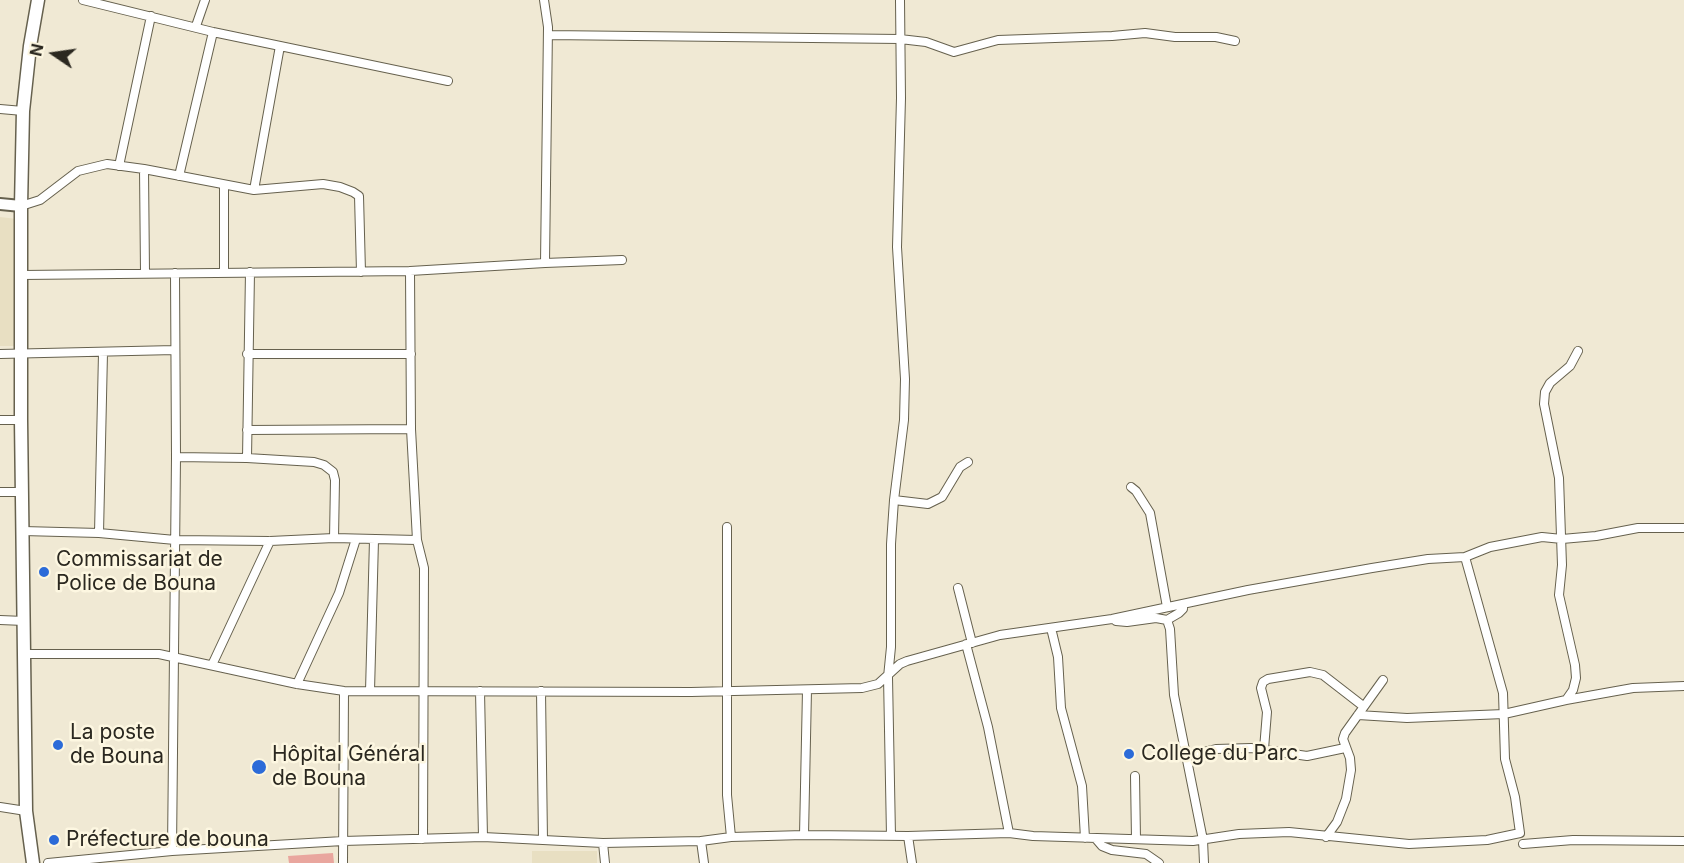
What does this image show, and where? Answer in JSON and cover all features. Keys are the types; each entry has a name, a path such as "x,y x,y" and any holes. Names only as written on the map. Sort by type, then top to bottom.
{"main road":[{"path":"33,863 26,811 23,654 21,206 23,111 38,0"}],"street":[{"path":"83,0 213,32 448,81"},
{"path":"196,26 205,0"},
{"path":"544,0 548,35 545,263"},
{"path":"891,836 888,677 891,647 891,543 904,420 905,379 897,247 900,0"},
{"path":"119,166 151,16"},
{"path":"179,176 213,32"},
{"path":"548,35 900,39 926,42 954,52 998,40 1144,33 1175,37 1216,37 1235,41"},
{"path":"254,190 280,46"},
{"path":"0,109 23,111"},
{"path":"0,204 21,206 40,200 78,171 107,164 254,190 323,184 340,187 359,196 361,272"},
{"path":"144,169 145,273"},
{"path":"224,186 224,272"},
{"path":"22,275 410,271 622,260"},
{"path":"410,271 411,429 417,540 424,568 423,839"},
{"path":"247,458 250,272"},
{"path":"172,851 175,657 175,273"},
{"path":"0,354 175,350"},
{"path":"1566,700 1573,690 1576,678 1559,595 1562,538 1559,478 1544,404 1545,392 1550,383 1570,366 1578,351"},
{"path":"99,533 103,353"},
{"path":"247,354 411,354"},
{"path":"0,420 21,420"},
{"path":"247,429 411,429"},
{"path":"176,457 314,462 330,469 333,472 335,487 334,538"},
{"path":"894,500 928,504 942,497 960,467 968,462"},
{"path":"1131,487 1150,513 1167,607"},
{"path":"0,492 22,492"},
{"path":"1668,527 1684,522"},
{"path":"727,527 727,795 731,837"},
{"path":"23,654 159,654 297,684 344,691 691,692 862,688 879,684 900,664 907,661 1000,635 1112,619 1372,568 1428,559 1465,557 1490,547 1542,537 1596,536 1638,528 1684,528"},
{"path":"23,531 99,533 175,540 270,541 334,538 417,540"},
{"path":"297,684 339,593 356,539"},
{"path":"370,691 374,540"},
{"path":"212,665 270,541"},
{"path":"48,863 172,851 343,841 483,837 603,843 701,841 731,837 804,835 908,836 1009,833 1096,839 1193,841 1239,834 1281,832 1409,844 1487,840 1520,833 1515,797 1505,759 1503,693 1465,557"},
{"path":"958,588 1009,833"},
{"path":"1112,619 1127,622 1156,618 1167,620 1183,609 1183,604"},
{"path":"0,620 24,621"},
{"path":"1167,620 1170,629 1174,695 1203,840 1204,863"},
{"path":"1051,628 1058,657 1061,708 1082,786 1085,838"},
{"path":"1264,749 1267,712 1261,688 1263,682 1268,678 1310,672 1323,675 1363,706"},
{"path":"1326,837 1337,822 1346,799 1351,770 1350,758 1343,739 1345,733 1383,680"},
{"path":"1358,715 1407,718 1504,714 1634,688 1684,686"},
{"path":"804,835 807,690"},
{"path":"343,863 344,691"},
{"path":"480,691 483,837"},
{"path":"541,691 543,840"},
{"path":"1187,756 1216,750 1264,749 1307,756 1345,747"},
{"path":"1135,776 1136,839"},
{"path":"0,807 26,811"},
{"path":"908,836 912,863"},
{"path":"1096,839 1102,846 1112,850 1146,854 1159,863"},
{"path":"1523,844 1573,840 1684,841"},
{"path":"701,841 704,863"},
{"path":"603,843 605,863"}],"shaded area":[{"path":"0,217 17,219 14,346 0,346"},
{"path":"532,851 597,851 597,863 532,863"},
{"path":"333,853 334,863 289,863 288,856"}],"place":[{"name":"Commissariat de Police de Bouna","path":"44,572"},
{"name":"La poste de Bouna","path":"58,745"},
{"name":"College du Parc","path":"1129,754"},
{"name":"Hôpital Général de Bouna","path":"259,767"},
{"name":"Préfecture de bouna","path":"54,840"}]}
